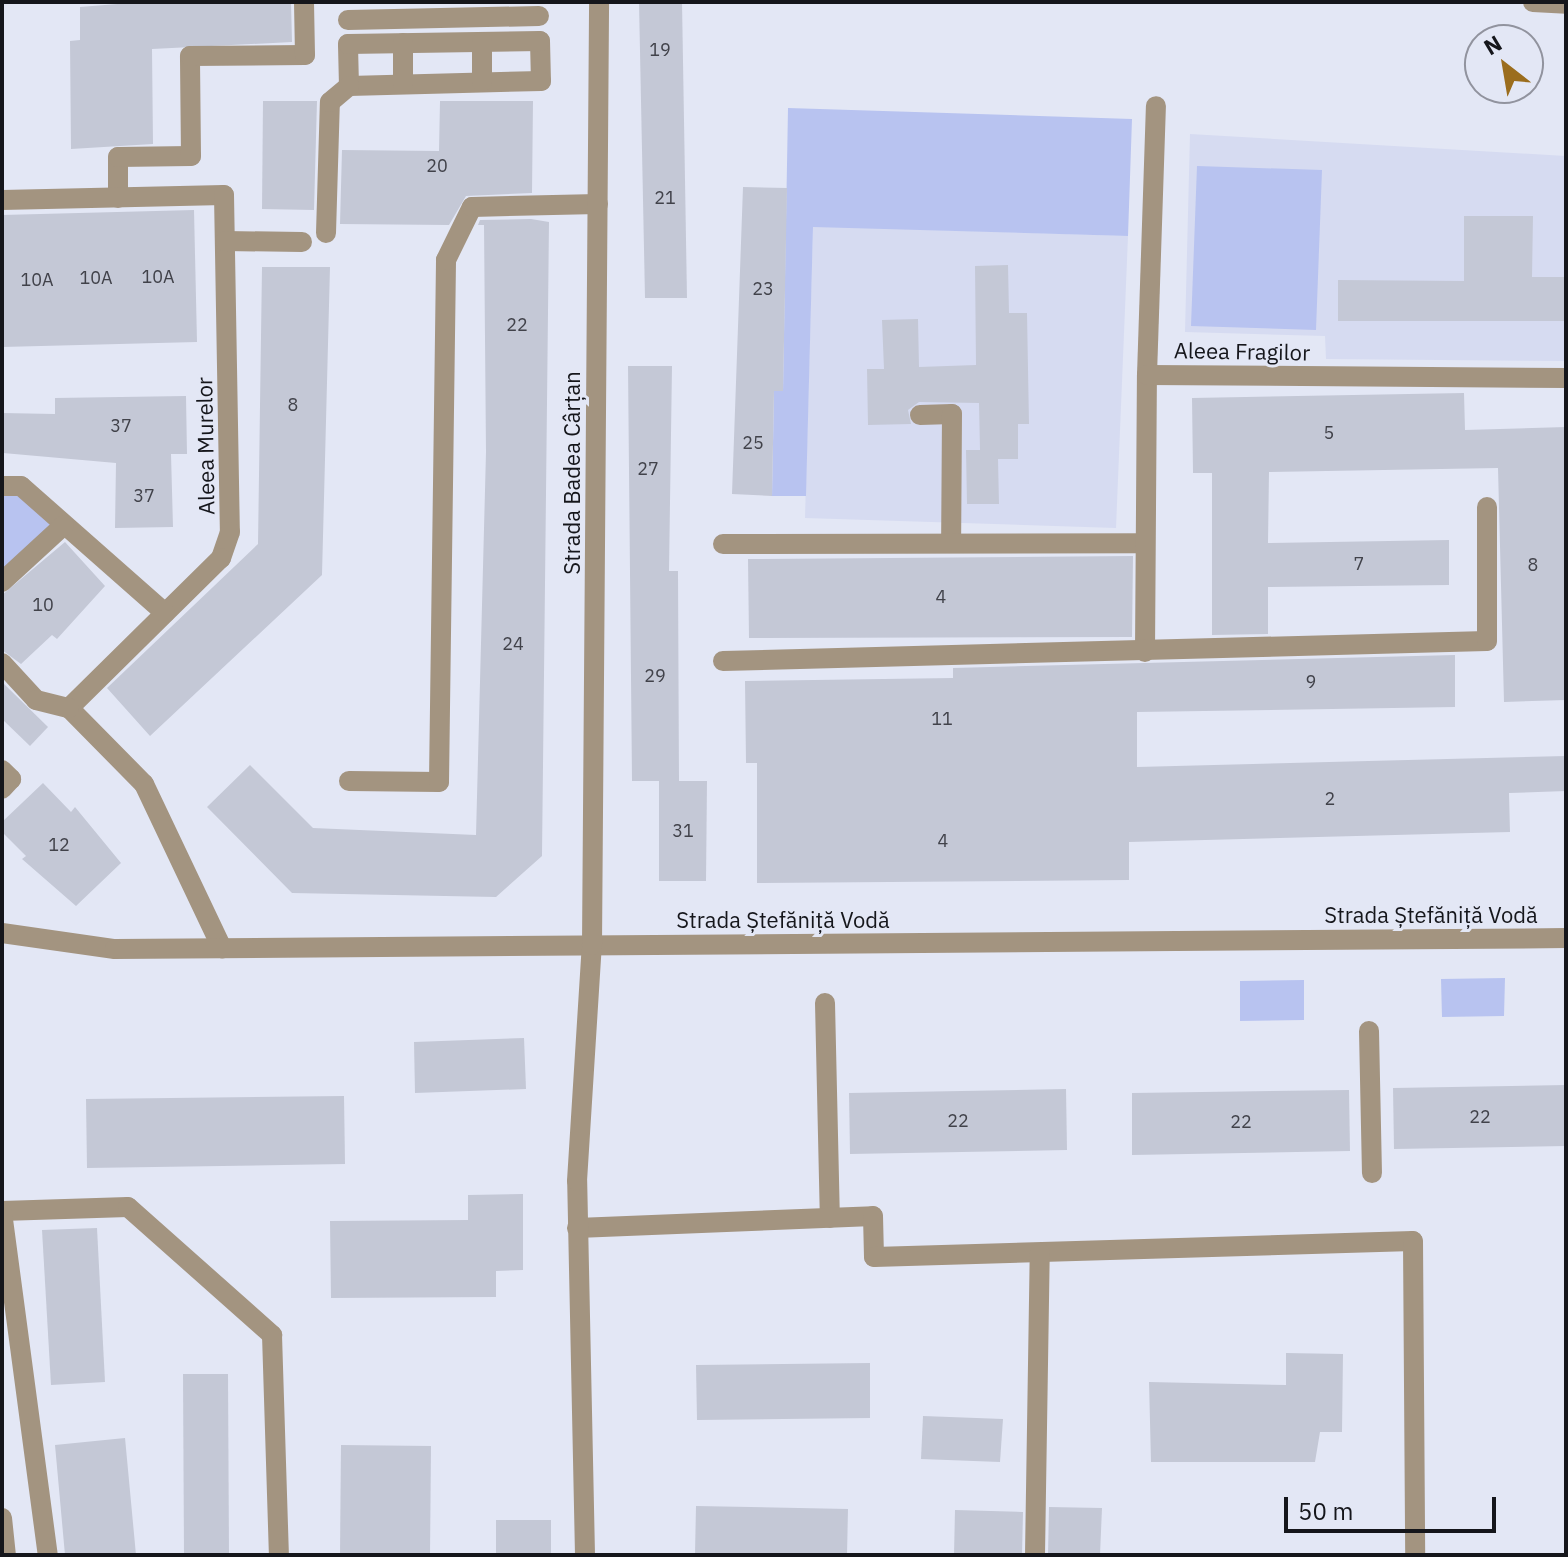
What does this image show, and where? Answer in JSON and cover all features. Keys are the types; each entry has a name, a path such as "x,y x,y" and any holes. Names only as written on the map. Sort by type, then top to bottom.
{"street":[{"path":"118,198 118,157 191,156 190,56 305,55 304,2"},
{"name":"Strada Badea Cârțan","path":"585,1555 577,1228 592,945 599,2"},
{"path":"1533,2 1566,4"},
{"path":"348,20 539,16"},
{"path":"326,233 330,102 349,86 541,81 540,41 348,44 349,86"},
{"path":"482,42 482,82"},
{"path":"403,43 403,84"},
{"path":"1147,375 1156,106"},
{"name":"Aleea Murelor","path":"2,200 224,195 230,532 221,558 69,708"},
{"path":"349,781 439,782 446,260 472,207 598,204"},
{"path":"225,241 302,242"},
{"name":"Aleea Fragilor","path":"1145,652 1147,375 1566,378"},
{"path":"920,415 952,414 951,543"},
{"path":"2,486 21,486 165,613"},
{"path":"723,661 1487,641 1487,507"},
{"path":"2,582 64,525"},
{"path":"723,544 1145,543"},
{"path":"2,663 36,700 69,708 144,784 222,948"},
{"name":"Strada Ștefăniță Vodă","path":"2,933 115,949 1566,938"},
{"path":"825,1003 830,1218"},
{"path":"1369,1031 1372,1173"},
{"path":"48,1555 2,1211 128,1207 272,1335 279,1555"},
{"path":"577,1228 873,1216 874,1257 1413,1241 1415,1555"},
{"path":"1035,1555 1040,1253"},
{"path":"2,1518 6,1555"}],"shaded area":[{"path":"788,108 1132,119 1128,236 813,227 806,496 772,496 774,391 783,391"},
{"path":"1190,134 1566,156 1566,361 1326,359 1325,336 1185,332"},
{"path":"1197,166 1322,170 1316,330 1191,326"},
{"path":"813,226 1128,236 1116,528 805,518"},
{"path":"2,491 19,491 52,526 2,572"},
{"path":"1505,978 1504,1016 1442,1017 1441,979"},
{"path":"1304,980 1304,1020 1240,1021 1240,981"}],"building":[{"path":"142,2 291,2 292,42 152,49 153,144 71,149 70,41 80,40 80,7"},
{"path":"639,2 682,2 687,298 645,298"},
{"path":"263,101 317,101 314,210 262,209"},
{"path":"440,101 533,101 532,193 466,196 449,225 340,224 342,150 439,151"},
{"path":"743,187 787,188 783,391 774,391 772,496 732,494"},
{"path":"194,210 197,342 2,347 2,215"},
{"path":"1464,216 1533,216 1532,277 1566,277 1566,321 1338,321 1338,280 1464,281"},
{"path":"531,219 549,222 542,856 496,897 292,893 207,807 250,765 313,828 476,835 486,452 484,225 478,225 480,220"},
{"path":"1008,265 1009,313 1027,313 1029,424 1018,424 1018,459 998,459 999,504 967,504 966,450 980,450 979,403 919,402 908,410 911,424 868,425 867,369 884,369 882,320 918,319 919,367 976,365 975,266"},
{"path":"262,267 330,267 322,575 150,736 107,688 258,544"},
{"path":"628,366 672,366 669,571 678,571 679,781 632,781"},
{"path":"1464,393 1465,430 1566,427 1566,700 1504,702 1498,468 1269,472 1268,543 1449,540 1449,585 1268,587 1268,634 1212,635 1212,473 1193,473 1192,398"},
{"path":"186,396 187,454 171,454 173,527 115,528 116,463 3,453 2,413 55,414 55,398"},
{"path":"65,542 105,586 57,639 52,635 21,664 2,650 2,595"},
{"path":"1133,556 1132,637 749,638 748,559"},
{"path":"1455,655 1455,707 1137,712 1137,767 1566,756 1566,791 1509,793 1510,832 1129,842 1129,880 757,883 757,763 746,763 745,681 953,678 953,668"},
{"path":"2,682 48,727 30,746 2,719"},
{"path":"659,781 707,781 706,881 659,881"},
{"path":"43,783 71,812 75,807 121,863 76,906 22,859 26,856 2,832 2,822"},
{"path":"524,1038 526,1089 415,1093 414,1042"},
{"path":"1566,1085 1566,1146 1394,1149 1393,1088"},
{"path":"1066,1089 1067,1150 850,1154 849,1093"},
{"path":"1349,1090 1350,1151 1132,1155 1132,1093"},
{"path":"344,1096 345,1164 87,1168 86,1099"},
{"path":"523,1194 523,1270 496,1271 496,1297 331,1298 330,1221 468,1220 468,1195"},
{"path":"97,1228 105,1382 51,1385 42,1230"},
{"path":"1286,1353 1343,1354 1342,1432 1320,1432 1315,1462 1151,1462 1149,1382 1286,1385"},
{"path":"870,1363 870,1418 697,1420 696,1365"},
{"path":"183,1374 228,1374 229,1555 184,1555"},
{"path":"923,1416 1003,1419 1000,1462 921,1459"},
{"path":"125,1438 136,1555 65,1555 55,1445"},
{"path":"341,1445 431,1446 430,1555 340,1555"},
{"path":"696,1506 848,1509 847,1555 695,1555"},
{"path":"1049,1507 1102,1508 1100,1555 1048,1555"},
{"path":"955,1510 1023,1512 1022,1555 954,1555"},
{"path":"496,1520 551,1520 551,1555 496,1555"}]}
